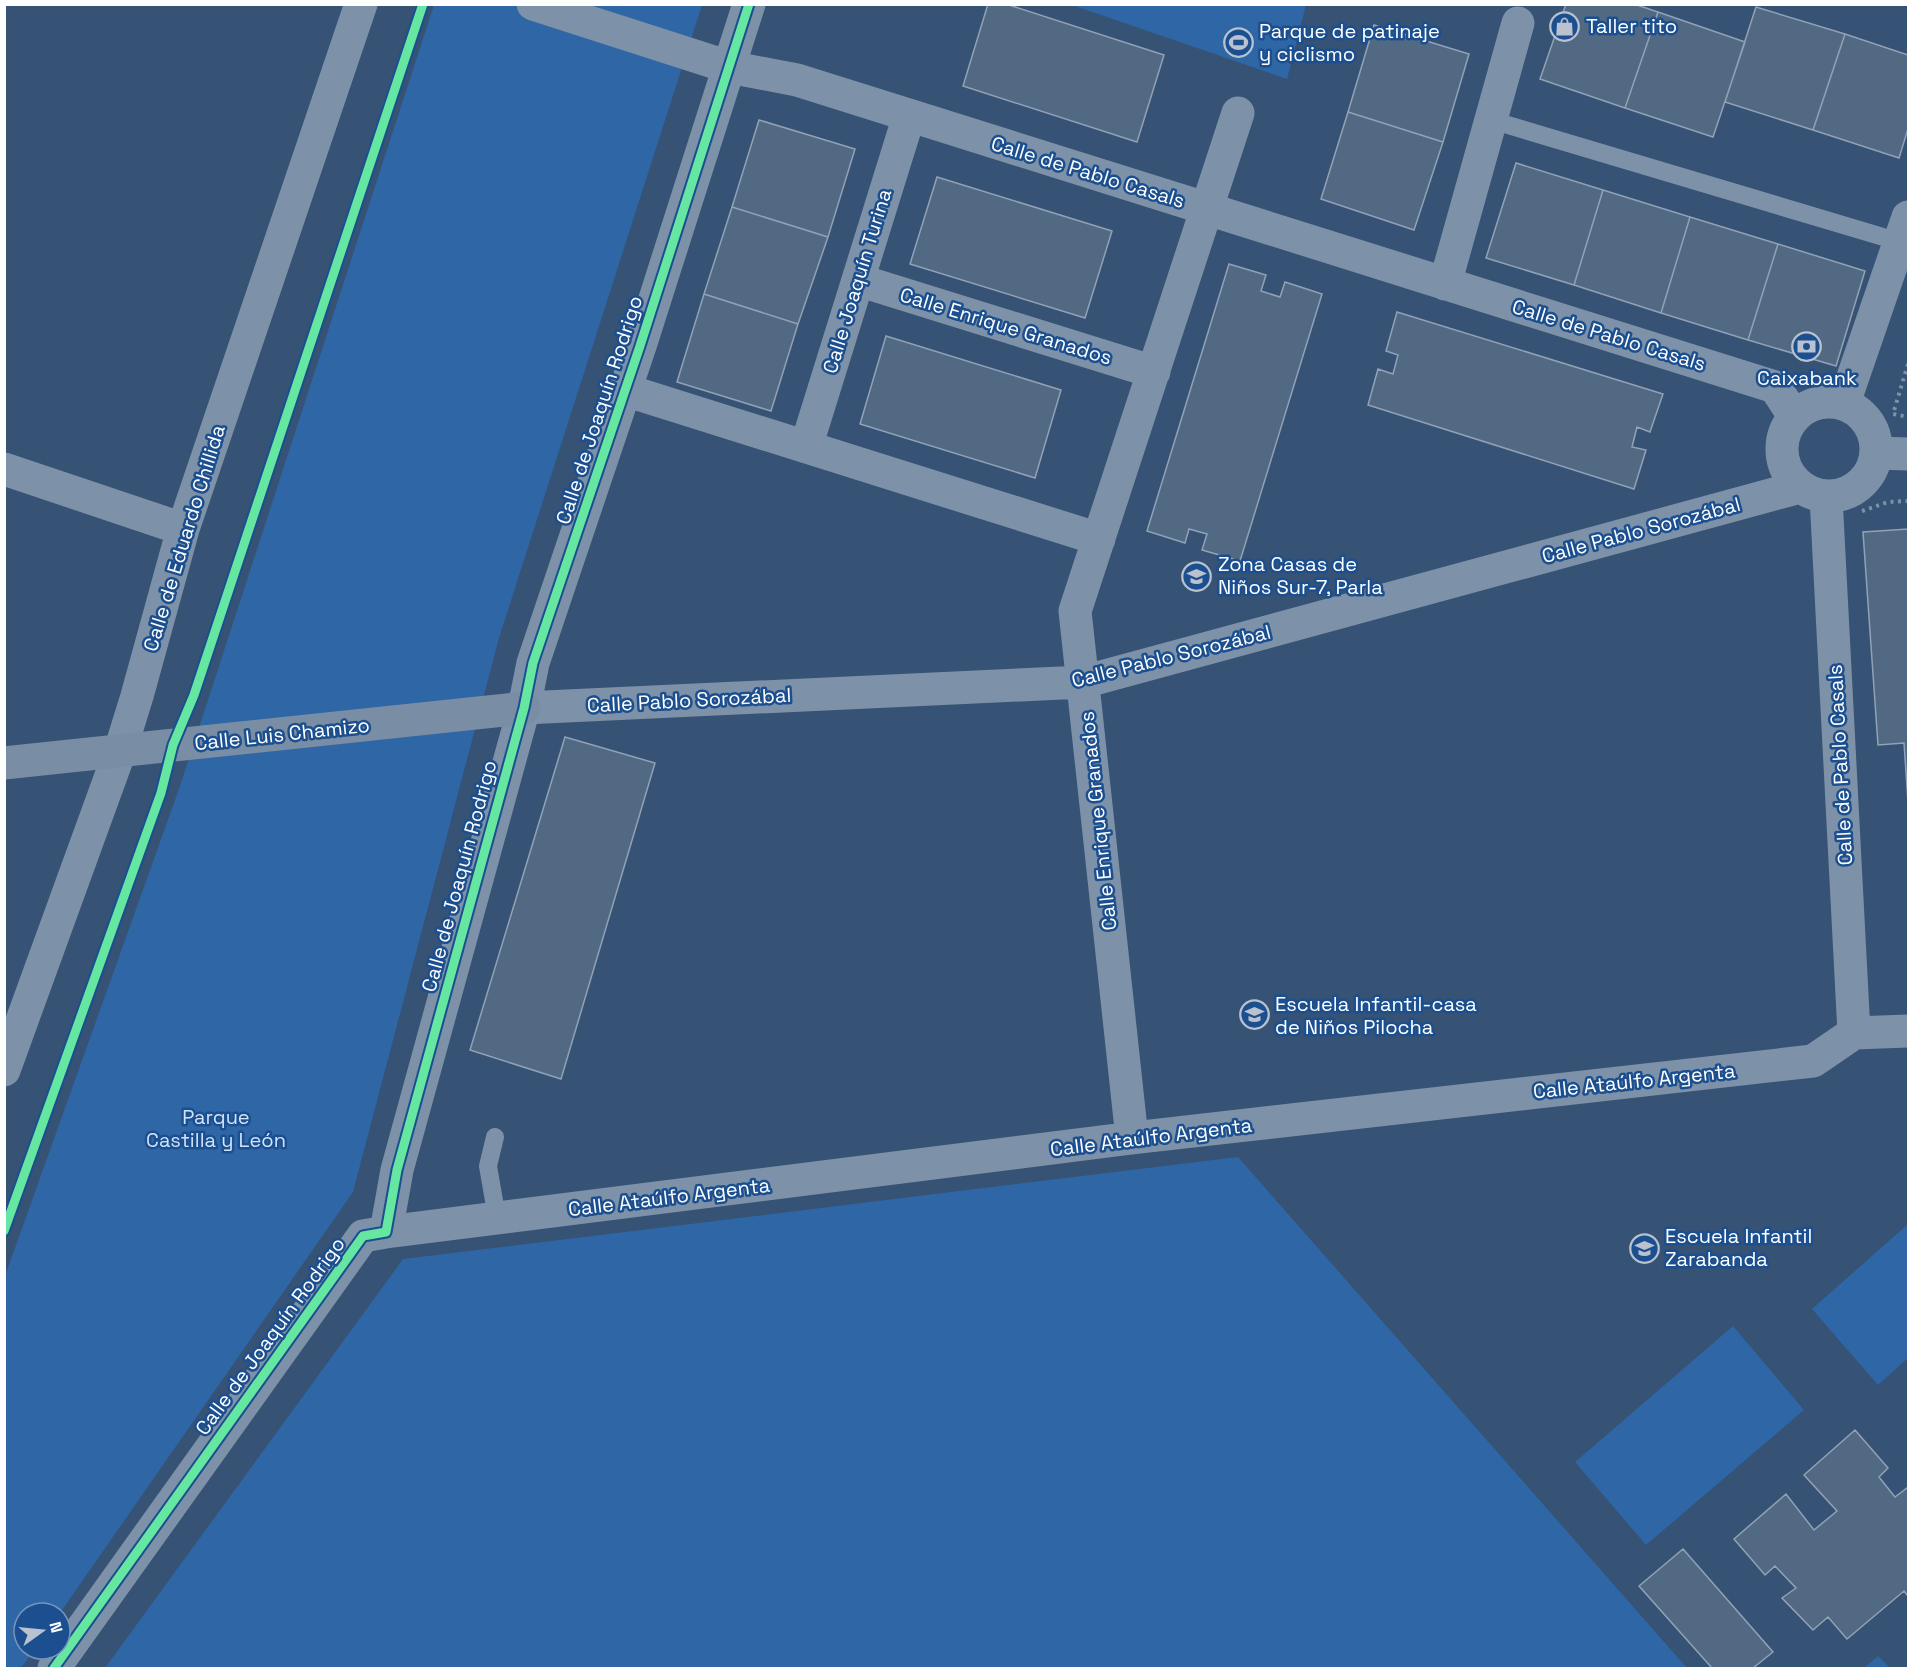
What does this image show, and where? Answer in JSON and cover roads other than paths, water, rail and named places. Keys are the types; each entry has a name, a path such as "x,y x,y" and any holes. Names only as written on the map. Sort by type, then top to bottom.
{"street":[{"name":"Calle de Eduardo Chillida","path":"4,1070 120,751 183,529 361,4"},
{"name":"Calle de Pablo Casals","path":"533,4 729,67 797,80 1775,387 1794,416"},
{"name":"Calle de Joaquín Rodrigo","path":"54,1668 363,1236 386,1232 397,1170 524,708 533,663 625,390 749,4"},
{"path":"1445,284 1518,23"},
{"name":"Calle Enrique Granados","path":"1132,1138 1075,611 1238,113"},
{"name":"Calle Joaquín Turina","path":"806,447 909,116"},
{"path":"1844,403 1904,229"},
{"name":"Calle Enrique Granados","path":"858,280 1154,372"},
{"path":"625,390 1099,538"},
{"path":"1817,402 1844,403 1858,411 1869,422 1876,437 1893,454 1872,471 1860,485 1844,495 1813,492 1787,472 1782,453 1785,432 1794,416 1805,407 1817,402"},
{"path":"4,469 183,529"},
{"name":"Calle de Pablo Casals","path":"1813,492 1854,1033"},
{"name":"Calle Pablo Sorozábal","path":"524,708 1083,682 1813,492"},
{"name":"Calle Luis Chamizo","path":"4,763 524,708"},
{"path":"1854,1033 1908,1031"},
{"name":"Calle Ataúlfo Argenta","path":"386,1232 1132,1138 1813,1061 1854,1033"}],"lane":[{"path":"1491,120 1904,229"},
{"path":"495,1137 488,1166 497,1218"}],"place":[{"name":"Taller tito","path":"1565,26"},
{"name":"Parque de patinaje y ciclismo","path":"1238,42"},
{"name":"Caixabank","path":"1807,347"},
{"name":"Zona Casas de Niños Sur-7, Parla","path":"1197,576"},
{"name":"Escuela Infantil-casa de Niños Pilocha","path":"1254,1015"},
{"name":"Escuela Infantil Zarabanda","path":"1644,1248"}],"park label":[{"name":"Parque Castilla y León","path":"216,1128"}]}
